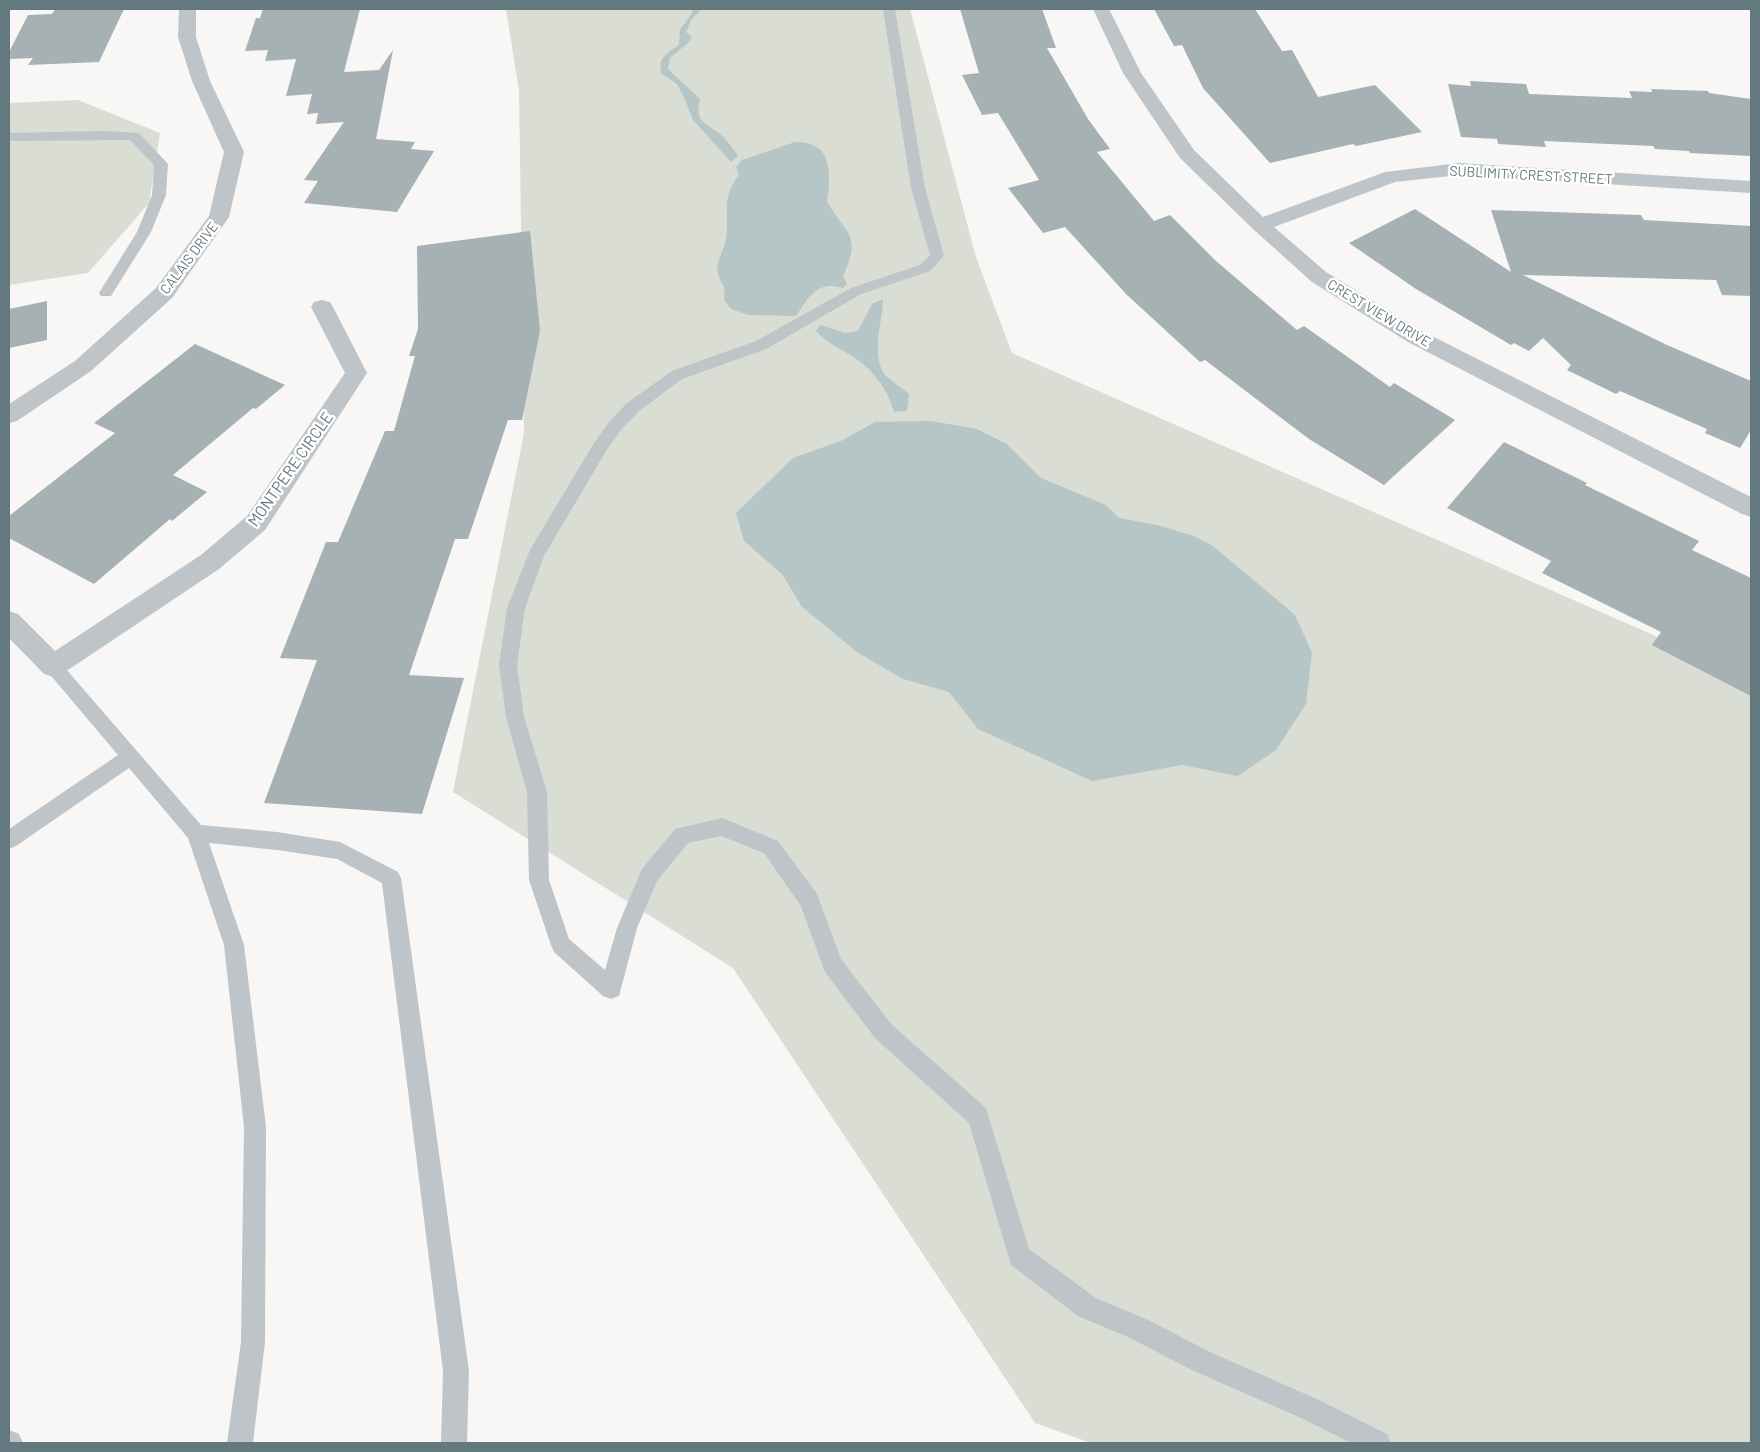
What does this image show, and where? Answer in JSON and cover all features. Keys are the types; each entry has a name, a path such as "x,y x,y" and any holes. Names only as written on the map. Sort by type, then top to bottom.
{"street":[{"name":"CALAIS DRIVE","path":"9,415 83,366 164,293 219,217 234,152 201,82 187,37 188,9"},
{"name":"CREST VIEW DRIVE","path":"1101,9 1132,73 1187,154 1260,226 1319,277 1416,337 1751,508"},
{"name":"SUBLIMITY CREST STREET","path":"1260,226 1392,176 1459,170 1751,187"},
{"name":"MONTPERE CIRCLE","path":"53,666 210,562 256,523 356,373 322,308"},
{"path":"9,621 53,666"}],"lane":[{"path":"890,9 918,188 937,256 925,268 856,291 761,345 677,375 633,407 615,426 600,447 536,555 516,608 508,665 515,717 537,792 539,880 561,945 611,989 627,928 649,875 682,835 722,826 771,847 810,901 832,965 883,1031 978,1116 1019,1257 1087,1307 1137,1328 1202,1361 1310,1409 1378,1443"},
{"path":"9,137 26,138 106,134 134,136 161,164 159,194 144,232 106,293"},
{"path":"53,666 196,833 234,945 254,1127 253,1342 240,1443"},
{"path":"9,840 131,756"},
{"path":"196,833 277,841 340,851 391,878 456,1371 454,1443"}],"shaded area":[{"path":"506,9 910,9 976,257 1012,353 1751,678 1751,1443 1091,1443 1035,1423 733,968 453,792 524,433 519,91"},
{"path":"693,9 702,9 691,20 686,32 692,37 689,42 670,58 668,69 700,99 698,111 700,119 719,133 731,145 738,156 731,162 693,120 677,84 661,73 662,59 679,45 680,30"},
{"path":"78,100 160,133 149,203 88,273 9,285 9,103"},
{"path":"795,142 807,143 817,147 827,161 829,181 827,202 846,229 852,243 849,262 843,276 847,284 843,288 826,286 820,288 809,297 796,316 749,315 731,309 724,300 724,287 717,270 726,239 728,199 733,184 739,175 736,167 742,160"},
{"path":"883,299 878,339 879,360 887,377 909,394 907,411 894,412 884,389 868,369 816,331 821,325 845,333 858,331 872,304"},
{"path":"931,421 977,429 1007,444 1041,478 1106,505 1119,518 1157,525 1194,536 1213,546 1295,615 1312,653 1306,704 1276,750 1238,776 1182,765 1092,781 978,729 949,692 903,679 857,652 802,607 782,574 744,541 736,513 793,458 841,441 875,422"}],"building":[{"path":"55,9 124,9 99,62 28,65 33,58 9,59 9,52 28,15 52,14"},
{"path":"263,9 360,9 344,72 379,70 393,50 376,139 415,142 411,149 434,151 397,212 304,203 318,181 304,180 344,122 316,124 318,113 307,114 312,94 286,96 296,59 265,61 268,50 245,51 256,18 260,18"},
{"path":"960,9 1042,9 1056,48 1047,48 1088,119 1110,149 1097,152 1154,221 1170,215 1216,261 1297,330 1304,326 1390,387 1394,383 1455,420 1384,485 1309,439 1205,360 1200,362 1126,294 1065,227 1043,233 1008,188 1039,180 998,113 982,115 962,75 979,73"},
{"path":"1154,9 1255,9 1282,51 1292,50 1318,97 1375,85 1422,132 1356,146 1353,144 1270,163 1203,88 1182,45 1174,46"},
{"path":"1470,81 1526,84 1529,94 1632,98 1629,91 1652,92 1651,89 1708,91 1709,93 1751,99 1751,156 1690,153 1689,151 1655,149 1653,146 1544,141 1546,147 1498,144 1497,139 1461,137 1448,84 1471,86"},
{"path":"1415,209 1511,272 1491,210 1641,215 1644,220 1751,226 1751,296 1722,295 1716,280 1523,275 1667,345 1751,381 1751,430 1740,448 1705,433 1707,429 1620,391 1616,394 1567,370 1571,365 1543,338 1529,351 1514,343 1511,345 1416,289 1349,243"},
{"path":"530,231 540,331 522,420 508,420 468,539 455,539 409,675 464,678 422,814 264,803 317,660 280,658 326,542 338,542 385,431 394,431 415,356 409,356 418,329 417,246"},
{"path":"47,301 47,340 9,348 9,309"},
{"path":"195,344 285,385 256,409 253,408 173,475 207,492 172,521 170,519 94,584 9,538 9,516 115,433 94,423"},
{"path":"1504,442 1587,483 1585,485 1699,541 1692,550 1751,578 1751,696 1652,645 1661,632 1542,573 1551,561 1447,508"}]}
